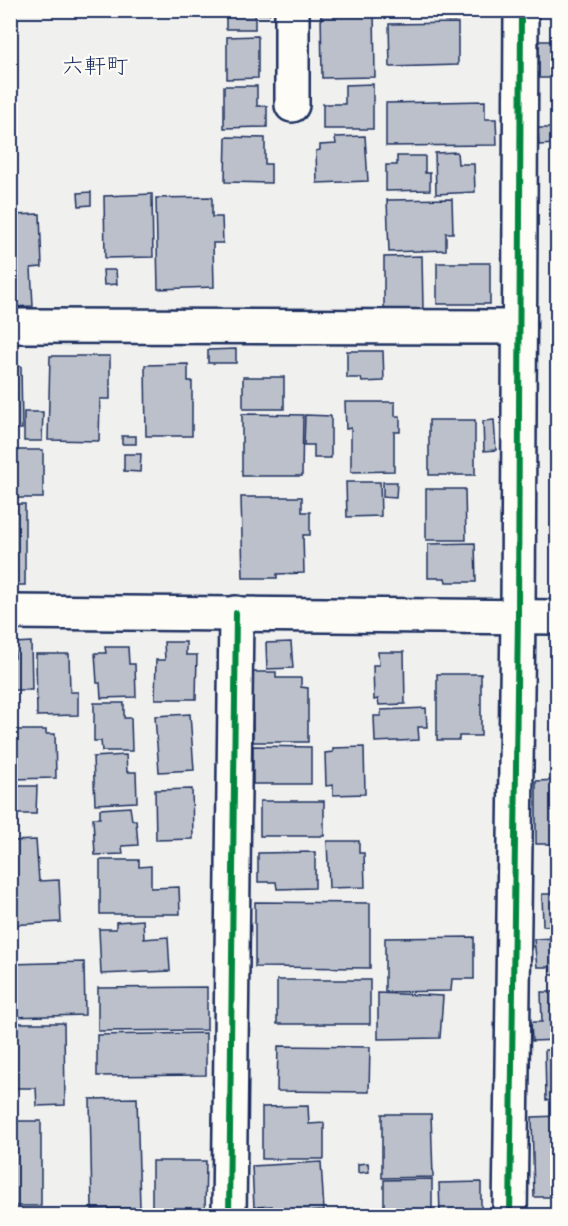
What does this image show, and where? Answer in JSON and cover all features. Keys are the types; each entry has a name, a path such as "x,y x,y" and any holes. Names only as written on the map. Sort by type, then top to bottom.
{"street":[{"path":"292,10 292,105"},
{"path":"510,1215 518,616 521,10"},
{"path":"10,326 519,327"},
{"path":"10,612 558,617"},
{"path":"229,1215 236,613"}],"building":[{"path":"226,10 269,10 269,14 255,14 255,29 226,29"},
{"path":"321,10 374,10 375,77 322,78"},
{"path":"458,23 458,65 390,67 389,24"},
{"path":"258,36 258,78 227,79 227,37"},
{"path":"539,41 558,41 558,78 539,78"},
{"path":"373,84 373,129 323,129 323,104 345,104 345,85"},
{"path":"224,86 257,86 257,106 267,106 267,127 224,128"},
{"path":"485,101 485,119 496,119 497,145 386,146 386,103"},
{"path":"538,128 556,128 556,144 539,145"},
{"path":"365,136 368,181 317,183 316,151 320,150 320,145 336,144 335,137"},
{"path":"226,137 265,138 265,164 271,164 271,183 225,182"},
{"path":"457,152 458,164 474,164 475,192 436,194 435,153"},
{"path":"397,156 425,156 425,173 430,173 430,190 386,191 386,165 397,165"},
{"path":"91,192 91,205 79,206 78,193"},
{"path":"152,194 153,257 105,258 104,196"},
{"path":"212,197 212,217 222,217 223,243 213,243 214,287 158,289 156,198"},
{"path":"452,199 453,233 446,233 446,250 389,252 387,200"},
{"path":"40,214 42,267 31,268 33,306 10,307 10,215"},
{"path":"422,256 423,309 384,309 384,257"},
{"path":"437,263 490,263 490,304 437,304"},
{"path":"103,270 116,270 117,284 104,285"},
{"path":"236,349 236,363 208,363 208,350"},
{"path":"347,351 383,351 384,381 362,382 361,378 347,378"},
{"path":"50,356 110,356 110,399 100,399 99,441 48,440"},
{"path":"10,361 14,361 13,366 21,366 22,429 10,429"},
{"path":"188,364 188,381 192,381 192,436 146,436 145,365"},
{"path":"243,377 284,377 284,409 243,409"},
{"path":"345,402 395,402 395,416 400,416 400,432 394,432 394,471 351,472 351,428 346,429"},
{"path":"24,412 43,412 42,441 24,441"},
{"path":"242,414 303,415 302,476 242,476"},
{"path":"305,415 331,416 331,458 314,458 314,445 304,445"},
{"path":"429,420 475,420 475,475 429,475"},
{"path":"494,420 496,450 484,451 483,421"},
{"path":"122,436 136,436 136,444 122,444"},
{"path":"10,450 43,450 43,498 10,498"},
{"path":"124,454 141,454 140,472 124,471"},
{"path":"346,482 380,482 381,516 347,517"},
{"path":"383,482 397,482 396,498 383,497"},
{"path":"426,489 465,489 466,540 426,540"},
{"path":"241,497 302,497 302,512 310,512 310,535 303,535 304,573 277,574 277,578 243,578"},
{"path":"10,504 25,504 25,585 10,585"},
{"path":"475,543 476,582 446,582 445,578 428,578 428,544"},
{"path":"31,642 32,690 11,690 10,710 10,658 15,658 14,643"},
{"path":"164,642 186,642 186,655 197,655 196,699 155,699 156,660 165,660"},
{"path":"291,642 293,668 267,669 266,643"},
{"path":"105,647 128,647 129,664 135,664 136,697 101,698 100,683 97,683 95,653 106,653"},
{"path":"378,652 404,652 405,704 379,705 378,699 374,700 373,665 379,665"},
{"path":"36,654 69,654 70,692 78,692 78,715 37,716"},
{"path":"253,672 276,672 276,678 301,678 301,687 308,688 308,742 253,742"},
{"path":"437,674 481,674 481,736 459,736 459,740 437,740"},
{"path":"94,703 124,703 124,718 131,718 132,751 102,751 101,741 94,741"},
{"path":"426,708 427,727 418,727 419,740 375,742 374,716 381,716 381,710"},
{"path":"190,714 194,770 159,772 155,716"},
{"path":"555,729 558,729 558,758 555,758"},
{"path":"10,730 46,730 46,734 55,734 56,778 10,779"},
{"path":"253,746 311,747 311,784 253,784"},
{"path":"364,747 365,794 333,795 333,785 326,786 325,753 333,752 333,748"},
{"path":"126,755 127,772 136,772 137,802 95,804 93,757"},
{"path":"558,780 558,844 536,844 536,781"},
{"path":"10,786 37,786 36,814 10,814"},
{"path":"192,789 193,839 156,840 155,790"},
{"path":"260,801 324,801 324,836 260,836"},
{"path":"130,807 132,820 136,820 138,845 122,846 123,854 95,855 93,818 100,818 100,809"},
{"path":"36,840 39,881 59,880 61,922 10,925 10,841"},
{"path":"327,841 359,841 359,853 364,853 365,887 329,888"},
{"path":"315,852 315,888 277,889 276,882 258,882 258,853"},
{"path":"100,860 139,860 139,867 151,866 151,888 179,887 180,914 100,914"},
{"path":"542,894 558,894 558,930 554,930 554,925 543,926"},
{"path":"255,902 370,903 370,968 255,967"},
{"path":"143,920 144,939 168,937 170,971 101,974 99,929 116,929 116,922"},
{"path":"474,937 474,979 452,979 451,991 385,992 385,938"},
{"path":"558,938 558,975 550,975 550,967 537,967 534,939"},
{"path":"84,962 85,1015 10,1017 10,964"},
{"path":"277,980 370,980 370,1024 277,1024"},
{"path":"207,987 207,1030 98,1031 98,988"},
{"path":"541,992 558,992 558,1040 532,1041 531,1022 542,1022"},
{"path":"378,993 443,996 440,1038 378,1039"},
{"path":"14,1023 64,1023 65,1105 37,1106 36,1088 10,1088 10,1066 14,1066"},
{"path":"206,1033 206,1075 97,1076 97,1035"},
{"path":"278,1046 370,1047 369,1092 277,1091"},
{"path":"545,1050 558,1050 558,1099 546,1100"},
{"path":"137,1098 140,1208 92,1209 90,1099"},
{"path":"308,1106 309,1124 324,1123 324,1159 262,1159 262,1107"},
{"path":"382,1114 431,1114 433,1177 382,1178"},
{"path":"558,1116 558,1197 534,1197 532,1117"},
{"path":"10,1121 41,1121 41,1206 10,1206"},
{"path":"152,1161 206,1161 205,1209 152,1208"},
{"path":"321,1162 324,1211 273,1214 272,1206 254,1207 252,1166"},
{"path":"368,1163 369,1172 358,1173 358,1164"},
{"path":"432,1179 432,1214 384,1215 384,1180"},
{"path":"481,1182 481,1213 440,1214 439,1183"}],"cycle path":[{"path":"510,1216 518,616 521,10"},
{"path":"229,1216 236,613"}],"district":[{"name":"六軒町","path":"95,68"}]}
